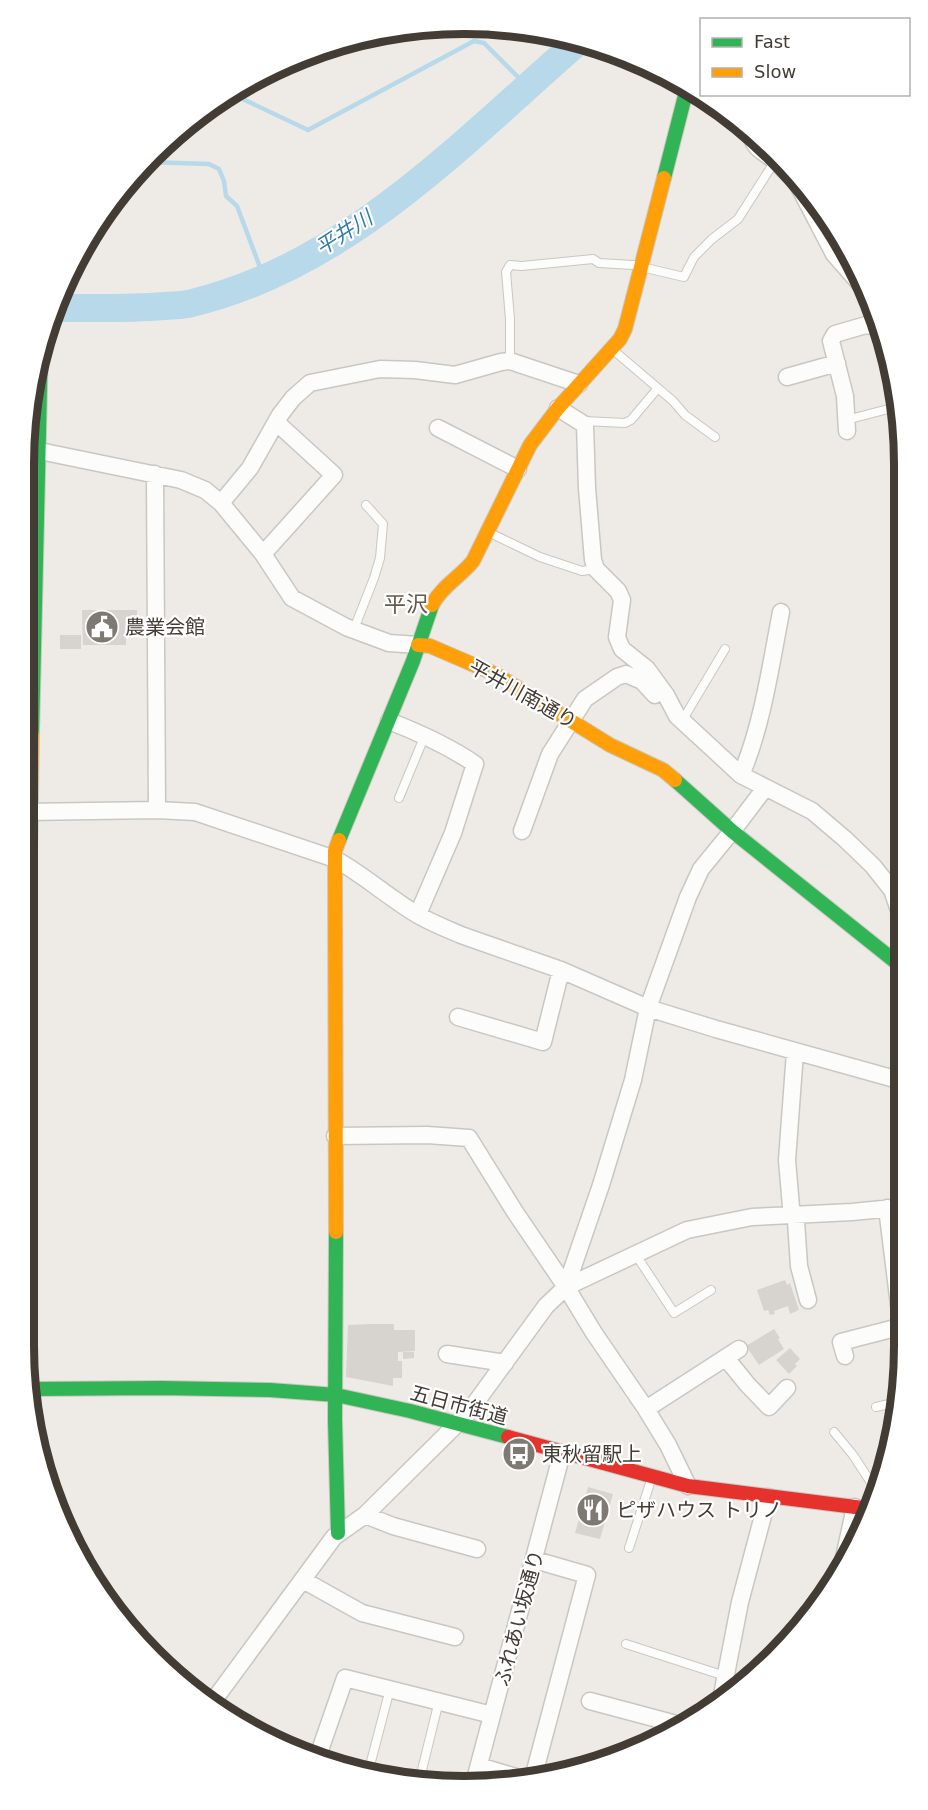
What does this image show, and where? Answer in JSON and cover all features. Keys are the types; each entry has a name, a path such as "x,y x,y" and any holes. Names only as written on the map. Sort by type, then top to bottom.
{"street":[{"path":"338,1533 335,1420 335,851 389,721 434,600 465,571 472,561 530,445 558,408 612,348 625,330 685,96"},
{"path":"814,215 834,254 845,267"},
{"path":"847,426 845,396 831,341 835,334 866,325 871,326"},
{"path":"221,503 250,468 276,422 293,398 310,383 380,369 455,375 510,361 579,384"},
{"path":"787,377 837,363"},
{"path":"35,437 40,416 40,395"},
{"path":"558,408 585,425 593,560 596,569 618,591 622,600 617,637 622,649 647,669 680,719"},
{"path":"263,554 334,476 276,422"},
{"path":"438,428 518,469"},
{"name":"平井川南通り","path":"35,450 181,480 205,490 221,503 263,554 292,598 354,629 390,643 430,646 495,674 610,745 663,770 732,831 894,961"},
{"path":"34,464 36,479 34,562"},
{"path":"155,474 157,810"},
{"path":"741,775 749,758 781,612"},
{"path":"522,831 550,754 585,699 617,677 626,674 642,681 741,775 812,811 894,885"},
{"path":"389,721 425,734 475,764 453,833 418,914"},
{"path":"566,1287 601,1185 633,1080 648,1008 696,877 765,788"},
{"path":"34,812 157,810 195,812 335,859 418,914 461,935 561,970 648,1008 894,1079"},
{"path":"458,1017 543,1042 561,970"},
{"path":"795,1052 787,1160 791,1207 796,1221 799,1266 808,1300"},
{"path":"335,1136 427,1135 469,1138 515,1212 669,1445 688,1486"},
{"path":"216,1697 338,1533 352,1526 365,1515 468,1413 546,1306 566,1287 687,1230 752,1217 894,1208"},
{"path":"845,1356 841,1342 894,1328"},
{"path":"646,1409 733,1353 747,1384 769,1407 788,1388"},
{"path":"447,1354 505,1363"},
{"name":"五日市街道","path":"37,1389 259,1390 336,1395 410,1411 688,1486 862,1508"},
{"name":"ふれあい坂通り","path":"476,1776 562,1453"},
{"path":"723,1688 740,1602 768,1497"},
{"path":"365,1515 393,1526 477,1549"},
{"path":"535,1560 587,1575 535,1769"},
{"path":"303,1580 362,1613 455,1637"},
{"path":"320,1751 345,1678 492,1715"},
{"path":"590,1701 670,1722"},
{"path":"479,1766 506,1773"}],"lane":[{"path":"510,361 510,319 506,272 510,265 522,266 593,259 599,263 641,266 684,277 694,257 712,239 738,219 774,166"},
{"path":"612,348 685,414 715,437"},
{"path":"577,420 625,423 631,420 658,388"},
{"path":"847,426 890,410"},
{"path":"354,629 380,558 383,524 366,505"},
{"path":"487,532 540,557 582,571 596,569"},
{"path":"680,719 725,649"},
{"path":"399,798 425,734"},
{"path":"636,1255 674,1313 711,1290"},
{"path":"876,1407 890,1404"},
{"path":"834,1432 853,1455 871,1483"},
{"path":"629,1548 652,1477"},
{"path":"626,1644 725,1677"},
{"path":"370,1765 390,1689"},
{"path":"421,1773 439,1701"}],"building":[{"path":"82,610 137,610 137,631 126,631 126,645 83,645"},
{"path":"60,635 81,635 81,649 60,649"},
{"path":"785,1280 787,1285 790,1283 799,1310 790,1314 788,1306 770,1315 768,1310 764,1311 757,1290"},
{"path":"394,1324 394,1330 415,1330 415,1351 398,1352 398,1361 402,1361 402,1378 393,1378 393,1386 346,1377 348,1325"},
{"path":"774,1329 784,1349 759,1365 746,1346"},
{"path":"790,1348 800,1359 789,1374 776,1360"},
{"path":"403,1352 414,1352 414,1358 403,1359"},
{"path":"588,1487 613,1494 600,1539 575,1533"}],"waterway":[{"path":"240,98 308,130 474,41 484,43 528,87"},
{"name":"平井川","path":"64,308 137,308 189,304 249,285 302,260 353,230 401,196 571,48"},
{"path":"158,162 209,164 219,169 224,181 226,196 237,206 264,278"}],"traffic: fast":[{"path":"664,178 685,96"},
{"path":"34,648 40,398"},
{"path":"339,840 413,661 432,605"},
{"path":"675,780 732,831 894,961"},
{"path":"336,1232 335,1420 338,1533"},
{"path":"37,1389 270,1390 336,1395 410,1411 508,1437"}],"traffic: slow":[{"path":"432,605 473,561 530,445 558,408 620,339 625,329 664,178"},
{"path":"418,645 430,646 495,674 610,745 663,770 675,780"},
{"path":"336,1232 335,851 339,840"}],"traffic: jam":[{"path":"508,1437 688,1486 862,1508"}],"place":[{"name":"農業会館","path":"102,627"},
{"name":"東秋留駅上","path":"519,1454"},
{"name":"ピザハウス トリノ","path":"593,1510"}],"district":[{"name":"平沢","path":"406,604"}]}
